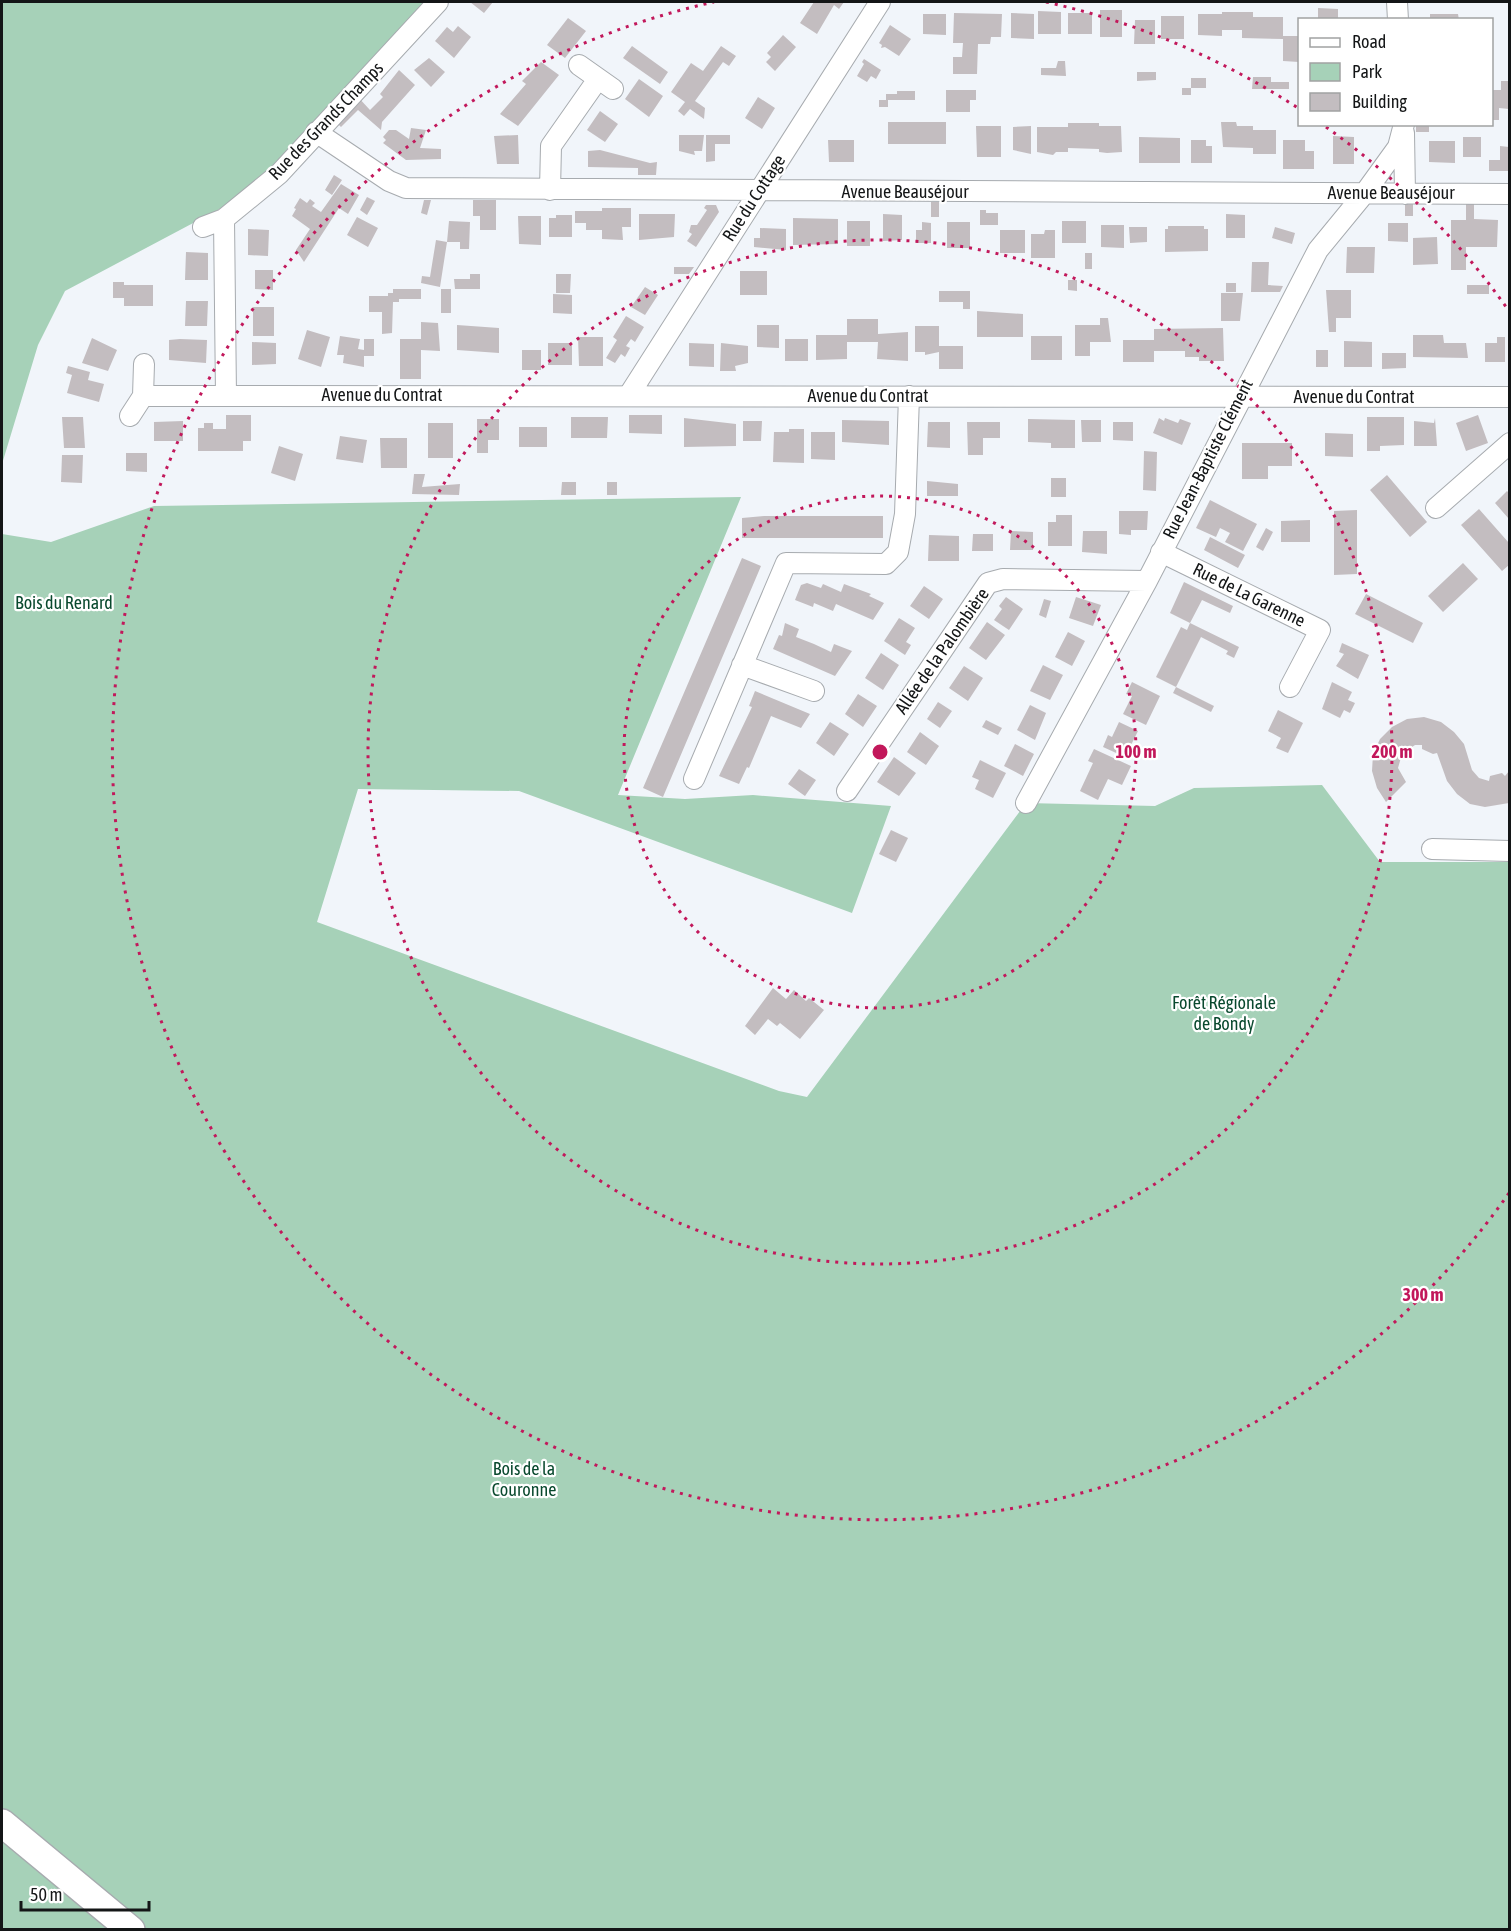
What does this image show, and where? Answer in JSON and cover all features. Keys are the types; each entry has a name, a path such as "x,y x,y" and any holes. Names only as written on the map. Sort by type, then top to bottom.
{"street":[{"name":"Rue des Grands Champs","path":"203,227 224,219 279,174 438,2"},
{"name":"Rue du Cottage","path":"628,395 880,2"},
{"path":"1397,2 1398,18"},
{"path":"550,190 551,146 606,84 579,65"},
{"name":"Rue Jean-Baptiste Clément","path":"1026,803 1147,581 1239,398 1318,250 1364,194 1398,147 1403,126"},
{"name":"Rue Jean-Baptiste Clément","path":"1404,126 1405,194"},
{"name":"Avenue Beauséjour","path":"316,132 389,181 406,188 1509,194"},
{"path":"224,219 226,395"},
{"path":"130,416 143,396 144,364"},
{"name":"Avenue du Contrat","path":"143,396 1509,397"},
{"path":"694,779 786,563 886,564 898,552 905,514 909,396"},
{"path":"1436,508 1509,443"},
{"name":"Rue de La Garenne","path":"1161,552 1320,630 1290,687"},
{"name":"Allée de la Palombière","path":"846,791 988,583 1003,579 1147,581"},
{"path":"742,665 814,691"},
{"path":"1432,849 1509,851"},
{"path":"2,1823 131,1929"}],"green space":[{"path":"2,2 430,2 280,161 229,204 65,291 38,345 2,464"},
{"name":"Bois de la Couronne","path":"741,497 618,795 685,799 753,795 891,806 852,913 519,791 358,789 317,922 779,1091 807,1097 1026,803 1155,806 1194,788 1322,785 1380,862 1509,862 1509,1929 2,1929 2,534 51,542 154,506"}],"building":[{"path":"470,2 493,2 484,13"},
{"path":"814,2 844,2 839,9 834,5 817,34 800,23"},
{"path":"1318,8 1338,9 1338,18 1318,18"},
{"path":"1100,10 1122,10 1122,37 1100,37"},
{"path":"1038,11 1061,12 1061,34 1038,34"},
{"path":"1222,12 1253,12 1253,17 1283,17 1283,36 1298,36 1298,62 1283,61 1283,39 1242,38 1242,30 1222,30 1222,36 1198,35 1198,14 1222,14"},
{"path":"954,13 1002,14 1001,37 991,37 990,44 978,44 977,74 953,74 953,57 962,57 963,43 953,43"},
{"path":"1011,13 1034,14 1034,39 1011,38"},
{"path":"1068,13 1092,13 1092,34 1068,34"},
{"path":"923,14 946,14 946,35 923,34"},
{"path":"1430,14 1458,14 1459,18 1430,18"},
{"path":"1161,16 1184,16 1184,39 1161,39"},
{"path":"568,18 586,31 565,58 547,45"},
{"path":"1135,20 1155,20 1155,44 1134,44"},
{"path":"890,25 911,39 899,56 885,47 881,48 882,45 879,43"},
{"path":"458,26 471,37 454,58 435,41 447,27 453,32"},
{"path":"783,35 796,47 775,71 766,62 771,57 767,53"},
{"path":"632,46 668,72 660,84 623,58"},
{"path":"721,46 736,56 729,66 723,62 695,101 705,108 704,119 690,109 684,116 678,111 685,102 671,92 691,63 703,71"},
{"path":"429,58 445,72 431,87 414,70"},
{"path":"864,59 881,70 876,79 871,76 867,82 857,76 864,64 862,62"},
{"path":"1058,61 1065,61 1066,76 1041,75 1041,68 1056,68"},
{"path":"541,62 559,75 518,126 500,114 526,84 522,81"},
{"path":"399,70 415,85 382,122 381,130 358,110 341,127 334,120 357,96 370,110 383,97 380,94"},
{"path":"1137,72 1156,72 1156,80 1137,81"},
{"path":"1253,77 1271,77 1271,82 1289,82 1289,89 1252,89"},
{"path":"1191,78 1206,78 1206,88 1191,88"},
{"path":"639,79 663,96 649,117 625,99"},
{"path":"1501,81 1509,81 1509,109 1499,108 1499,120 1493,120 1493,90 1501,90"},
{"path":"1182,88 1191,88 1191,95 1182,95"},
{"path":"946,90 976,90 976,100 970,100 970,112 946,112"},
{"path":"897,91 915,91 915,100 888,100 888,107 879,107 879,100 886,100 886,94 897,94"},
{"path":"758,97 775,108 762,129 745,118"},
{"path":"600,111 618,124 605,142 587,130"},
{"path":"888,122 946,122 946,144 888,144"},
{"path":"1221,122 1236,122 1237,126 1253,126 1253,130 1276,130 1276,154 1253,154 1253,148 1223,147"},
{"path":"1068,123 1121,126 1122,152 1107,153 1099,152 1099,149 1068,148 1068,152 1056,152 1053,155 1037,152 1037,127 1068,127"},
{"path":"976,126 1001,126 1001,157 977,157"},
{"path":"1031,126 1031,154 1013,150 1013,127"},
{"path":"1416,126 1429,126 1429,132 1416,132"},
{"path":"411,128 426,130 420,148 441,149 441,159 406,160 383,143 386,140 383,137 389,130 396,130 409,139"},
{"path":"518,135 519,164 497,164 494,136"},
{"path":"679,135 704,135 702,151 694,151 695,155 679,151"},
{"path":"706,135 730,135 730,144 715,144 715,161 706,162"},
{"path":"1333,136 1354,137 1354,164 1333,164"},
{"path":"1139,137 1180,138 1180,163 1139,163"},
{"path":"1463,137 1481,137 1481,157 1463,157"},
{"path":"828,140 854,140 854,162 829,162"},
{"path":"1191,140 1206,140 1206,146 1212,146 1212,163 1191,163"},
{"path":"1283,140 1305,140 1305,151 1314,151 1314,169 1283,169"},
{"path":"1429,141 1455,141 1455,163 1429,162"},
{"path":"1500,146 1509,147 1509,171 1489,171 1489,160 1500,160"},
{"path":"600,150 650,163 657,162 656,175 638,175 638,168 588,167 588,151"},
{"path":"334,175 342,180 332,195 325,190"},
{"path":"341,184 359,195 348,214 339,208 304,262 296,250 310,229 292,216 296,209 294,208 300,198 307,203 310,199 315,203 312,206 321,212"},
{"path":"367,197 375,201 367,215 360,210"},
{"path":"424,200 431,200 427,215 421,213"},
{"path":"473,200 496,200 496,230 480,230 480,216 473,216"},
{"path":"931,202 939,202 939,217 931,217"},
{"path":"1405,204 1413,204 1413,216 1405,216"},
{"path":"1466,204 1474,204 1474,219 1498,220 1497,247 1466,247 1466,270 1451,270 1451,220 1466,220"},
{"path":"706,205 716,205 719,212 696,247 687,241 692,234 689,232 691,225 697,225 707,210 704,208"},
{"path":"602,208 631,208 631,227 622,227 623,240 602,239 602,230 586,230 586,223 575,223 575,211 602,211"},
{"path":"980,210 986,210 986,213 998,213 998,225 980,225"},
{"path":"639,214 675,214 674,237 639,240"},
{"path":"883,214 902,215 902,240 883,241"},
{"path":"1226,214 1245,215 1245,238 1226,238"},
{"path":"556,215 572,215 572,237 549,237 549,218 556,218"},
{"path":"518,216 541,216 541,245 519,244"},
{"path":"357,217 378,228 368,247 347,235"},
{"path":"793,218 838,219 838,244 793,245"},
{"path":"449,221 470,222 469,249 460,249 460,242 447,242"},
{"path":"847,221 870,221 870,246 847,246"},
{"path":"1062,221 1086,221 1086,243 1062,243"},
{"path":"922,222 931,223 931,243 916,243 916,230 922,230"},
{"path":"947,222 970,222 970,248 947,248"},
{"path":"1388,223 1408,223 1408,242 1388,241"},
{"path":"1101,225 1124,225 1124,248 1101,247"},
{"path":"1168,226 1204,226 1204,229 1208,229 1208,251 1165,252 1165,229 1168,229"},
{"path":"1129,227 1147,227 1147,242 1130,243"},
{"path":"1275,227 1295,233 1292,244 1272,238"},
{"path":"760,228 786,229 786,250 754,247 754,238 760,238"},
{"path":"248,229 269,230 268,256 248,255"},
{"path":"1000,230 1025,230 1025,253 1000,253"},
{"path":"1045,230 1055,230 1055,258 1031,258 1031,234 1044,234"},
{"path":"1437,237 1438,264 1413,265 1413,238"},
{"path":"436,240 447,242 440,287 421,283 422,276 430,277"},
{"path":"1347,247 1375,247 1374,273 1346,273"},
{"path":"186,252 208,253 208,280 185,280"},
{"path":"1085,253 1092,253 1092,269 1085,269"},
{"path":"1252,262 1269,262 1268,285 1283,286 1280,292 1251,292"},
{"path":"674,267 694,267 689,274 674,274"},
{"path":"255,270 273,270 273,290 255,289"},
{"path":"740,271 767,271 767,295 740,295"},
{"path":"470,274 480,274 480,289 455,289 454,279 470,279"},
{"path":"556,274 571,274 570,293 556,293"},
{"path":"1068,280 1077,280 1077,291 1068,290"},
{"path":"113,282 124,282 124,285 153,285 153,306 124,306 124,298 113,298"},
{"path":"1226,283 1236,283 1236,292 1226,292"},
{"path":"1467,285 1489,285 1489,294 1467,294"},
{"path":"645,287 658,295 645,315 631,307"},
{"path":"393,289 421,289 421,299 399,299 399,302 393,302 392,333 382,334 382,312 369,312 369,296 388,296 388,293 393,293"},
{"path":"441,289 451,289 451,313 441,313"},
{"path":"1326,290 1351,290 1351,318 1336,318 1336,332 1329,332"},
{"path":"939,291 970,291 970,309 963,309 963,302 939,302"},
{"path":"1221,293 1243,293 1240,321 1221,321"},
{"path":"553,294 572,295 572,314 553,313"},
{"path":"186,301 208,301 207,326 185,326"},
{"path":"253,307 274,307 274,336 253,336"},
{"path":"977,311 1023,314 1023,337 977,337"},
{"path":"626,316 644,327 635,342 631,339 626,346 630,348 625,357 621,354 615,363 606,358 617,340 613,337"},
{"path":"1100,318 1108,318 1111,342 1090,342 1090,356 1075,356 1075,325 1100,325"},
{"path":"847,319 878,319 878,334 908,332 908,361 877,359 878,342 847,342 847,359 816,360 816,335 847,335"},
{"path":"421,322 438,323 440,351 421,350 421,379 400,379 400,339 421,339"},
{"path":"457,325 499,328 499,353 457,350"},
{"path":"757,325 779,325 779,348 757,347"},
{"path":"915,326 939,326 939,346 963,346 963,369 939,369 939,352 925,355 925,352 915,352"},
{"path":"1223,328 1224,361 1199,361 1199,357 1185,357 1185,351 1154,351 1154,362 1123,362 1123,340 1154,340 1154,329"},
{"path":"307,330 330,337 321,367 298,359"},
{"path":"1413,335 1443,335 1444,343 1466,343 1468,358 1413,357"},
{"path":"340,336 360,339 358,349 364,350 364,339 374,339 374,356 364,356 364,367 343,363 344,355 337,355"},
{"path":"1031,336 1062,336 1062,360 1031,360"},
{"path":"578,337 603,337 603,366 579,366"},
{"path":"1497,337 1505,337 1505,362 1485,362 1485,343 1497,343"},
{"path":"92,338 117,350 108,371 82,363"},
{"path":"785,339 808,339 808,361 785,361"},
{"path":"169,340 207,340 206,363 169,360"},
{"path":"1344,341 1372,342 1372,367 1344,367"},
{"path":"252,342 276,343 276,364 252,365"},
{"path":"548,343 572,343 572,365 548,365"},
{"path":"689,343 714,344 714,367 689,366"},
{"path":"721,343 748,346 748,363 735,366 736,371 720,371"},
{"path":"522,350 541,350 541,370 522,370"},
{"path":"1316,350 1328,350 1328,367 1316,367"},
{"path":"1382,353 1406,353 1406,368 1382,369"},
{"path":"68,366 90,372 88,380 104,384 99,402 67,393 72,375 66,373"},
{"path":"226,415 251,415 251,441 243,441 243,451 198,451 198,428 204,428 204,423 213,423 213,429 226,429"},
{"path":"629,415 662,415 662,434 629,433"},
{"path":"1478,415 1488,443 1466,451 1456,423"},
{"path":"62,417 83,417 85,448 64,448"},
{"path":"571,417 608,417 607,438 571,438"},
{"path":"1367,417 1404,417 1404,445 1380,446 1380,451 1367,451"},
{"path":"684,418 736,424 736,446 684,447"},
{"path":"1159,418 1178,423 1180,419 1191,423 1182,445 1153,433"},
{"path":"1435,418 1437,446 1414,446 1414,421 1434,423"},
{"path":"477,419 499,419 499,440 488,440 488,453 477,453"},
{"path":"1028,419 1075,420 1075,448 1051,448 1051,443 1028,442"},
{"path":"842,420 889,421 889,445 842,442"},
{"path":"1081,420 1101,420 1101,442 1082,442"},
{"path":"183,421 183,441 154,441 154,422"},
{"path":"743,421 762,421 761,441 743,441"},
{"path":"928,422 950,422 950,448 927,447"},
{"path":"967,422 1000,422 1000,438 983,438 983,455 968,455"},
{"path":"1113,422 1133,422 1133,441 1113,440"},
{"path":"428,423 453,423 453,458 428,458"},
{"path":"519,427 547,427 547,447 519,447"},
{"path":"789,429 804,429 804,463 773,462 774,432 789,432"},
{"path":"811,432 835,432 835,460 811,459"},
{"path":"1325,433 1353,434 1353,457 1325,456"},
{"path":"340,436 367,440 363,463 336,459"},
{"path":"380,438 407,438 407,468 381,468"},
{"path":"1242,443 1292,443 1292,466 1268,466 1268,479 1242,479"},
{"path":"279,446 303,454 295,481 271,473"},
{"path":"1144,451 1157,452 1156,491 1143,490"},
{"path":"126,453 147,453 147,472 126,471"},
{"path":"62,455 83,455 82,483 61,482"},
{"path":"414,474 425,474 422,487 460,484 459,495 412,494"},
{"path":"1387,475 1427,522 1410,537 1370,490"},
{"path":"1051,478 1066,478 1066,497 1051,497"},
{"path":"927,481 958,484 958,496 927,496"},
{"path":"562,482 576,482 576,495 561,495"},
{"path":"607,482 617,482 617,495 607,495"},
{"path":"1507,491 1509,493 1509,519 1495,503"},
{"path":"1210,500 1257,524 1243,551 1225,542 1230,533 1220,528 1216,537 1196,528"},
{"path":"1479,509 1509,543 1509,565 1502,571 1461,525"},
{"path":"1357,510 1357,574 1334,575 1334,511"},
{"path":"1119,511 1148,511 1147,530 1131,530 1131,535 1119,534"},
{"path":"1056,515 1072,515 1072,546 1048,546 1048,522 1056,522"},
{"path":"883,516 883,538 742,538 742,518"},
{"path":"1310,520 1310,542 1281,542 1281,521"},
{"path":"1266,528 1273,532 1263,551 1256,547"},
{"path":"1011,531 1033,532 1033,550 1010,550"},
{"path":"1083,531 1107,531 1107,554 1082,552"},
{"path":"973,534 993,534 993,551 972,551"},
{"path":"929,535 959,536 959,561 928,561"},
{"path":"1210,537 1245,555 1238,568 1204,550"},
{"path":"742,558 761,566 663,797 643,788"},
{"path":"1463,563 1478,579 1443,612 1428,596"},
{"path":"1184,582 1233,606 1230,613 1202,600 1190,623 1170,613"},
{"path":"807,583 821,588 823,584 841,592 844,584 871,594 869,596 884,603 873,620 836,604 833,611 814,603 813,607 795,600 801,585"},
{"path":"924,586 943,599 929,619 910,606"},
{"path":"1366,594 1423,623 1413,643 1355,614"},
{"path":"1006,597 1023,609 1009,630 994,620 1002,609 999,606"},
{"path":"1076,597 1101,605 1093,626 1069,618"},
{"path":"1044,599 1051,601 1046,618 1039,615"},
{"path":"899,618 915,628 906,642 911,645 905,655 884,641"},
{"path":"987,622 1005,635 986,660 969,648"},
{"path":"785,623 799,629 796,637 831,652 834,644 852,651 835,676 773,649 779,635 782,636"},
{"path":"1190,623 1239,647 1234,658 1226,654 1228,651 1201,637 1176,687 1156,677 1181,627 1187,630"},
{"path":"1068,632 1085,641 1072,666 1055,657"},
{"path":"1342,643 1369,655 1358,679 1336,666 1344,654 1339,652"},
{"path":"881,653 899,665 883,690 865,678"},
{"path":"1043,665 1063,675 1050,700 1030,691"},
{"path":"964,666 983,678 968,701 949,688"},
{"path":"1132,682 1160,696 1146,725 1123,714 1132,696 1126,694"},
{"path":"1332,682 1352,692 1348,700 1355,703 1350,713 1344,710 1340,718 1322,709"},
{"path":"1176,687 1214,706 1211,712 1173,693"},
{"path":"755,691 810,714 801,728 771,716 749,768 747,767 739,784 719,776 752,707 749,706"},
{"path":"858,694 877,706 863,727 845,714"},
{"path":"938,702 952,711 940,728 927,719"},
{"path":"1030,705 1046,713 1035,740 1017,730"},
{"path":"1278,710 1303,723 1288,753 1276,748 1281,738 1268,731"},
{"path":"1424,717 1441,722 1454,732 1464,744 1472,770 1479,778 1489,781 1490,776 1502,773 1505,776 1509,771 1509,803 1485,807 1470,804 1457,794 1447,781 1437,753 1433,754 1422,749 1422,745 1415,745 1402,754 1398,768 1406,782 1386,802 1377,788 1372,771 1373,754 1380,739 1392,727 1407,719"},
{"path":"986,720 1002,728 998,735 982,727"},
{"path":"830,722 849,734 834,756 816,743"},
{"path":"1119,722 1138,731 1125,757 1103,747 1108,735 1112,737"},
{"path":"920,732 939,746 926,765 907,752"},
{"path":"1015,744 1034,754 1023,776 1004,766"},
{"path":"1094,749 1131,766 1122,785 1108,779 1098,800 1080,791 1093,763 1088,761"},
{"path":"894,757 916,773 899,796 877,782"},
{"path":"980,760 1006,773 993,798 975,789 979,780 972,777"},
{"path":"799,769 816,780 805,796 788,784"},
{"path":"891,830 908,838 896,862 879,854"},
{"path":"773,988 786,999 794,990 806,1001 809,998 824,1010 800,1039 780,1023 777,1026 768,1019 755,1035 745,1026"}],"park label":[{"name":"Bois du Renard","path":"64,603"},
{"name":"Forêt Régionale de Bondy","path":"1224,1013"}]}
